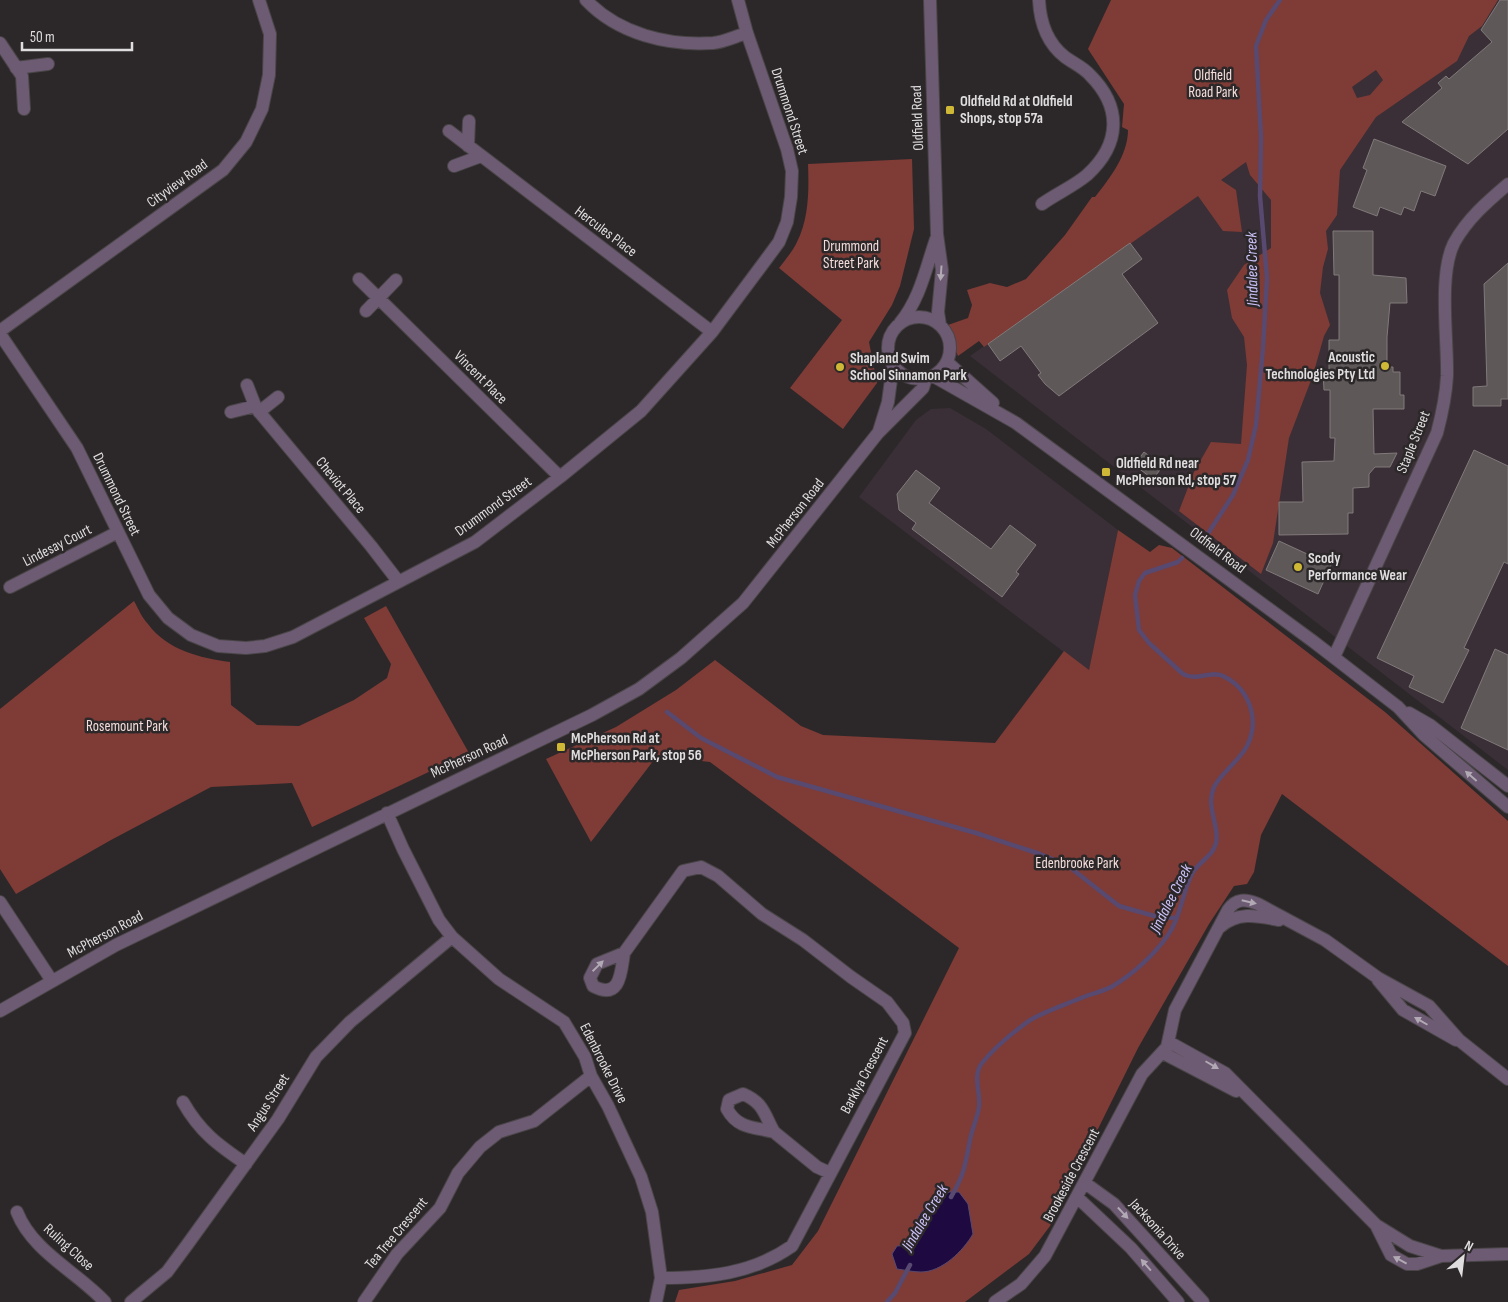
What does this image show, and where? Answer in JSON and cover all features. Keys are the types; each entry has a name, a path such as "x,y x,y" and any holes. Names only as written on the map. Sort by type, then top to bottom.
{"street":[{"name":"Cityview Road","path":"0,332 222,170 246,142 262,109 269,75 270,34 259,0"},
{"path":"586,0 624,28 663,41 715,43 747,33"},
{"name":"Drummond Street","path":"0,332 77,448 149,595 168,618 191,635 218,646 246,648 265,646 293,637 475,542 641,412 712,332 779,242 787,222 792,197 792,171 787,149 747,33 738,0"},
{"name":"Oldfield Road","path":"930,0 937,234 942,270 938,312 940,325"},
{"path":"1039,0 1039,18 1050,40 1064,56 1089,73 1105,92 1111,106 1114,125 1109,146 1100,162 1085,176 1042,204"},
{"path":"0,43 22,76 24,109"},
{"path":"16,68 48,64"},
{"path":"468,146 469,121"},
{"name":"Hercules Place","path":"449,131 712,332"},
{"path":"454,166 481,156"},
{"name":"Staple Street","path":"1334,657 1438,427 1445,404 1447,375 1446,274 1453,245 1465,226 1484,205 1508,184"},
{"name":"Oldfield Road","path":"900,323 909,313 918,294 937,234"},
{"name":"Vincent Place","path":"359,279 560,477"},
{"path":"366,311 380,299 396,280"},
{"path":"910,318 931,319 940,325 950,342 947,362 929,377 923,388 878,433 888,402 893,365 888,347 894,330 900,323 910,318"},
{"name":"Oldfield Road","path":"947,362 1016,423 1149,518 1398,707 1424,735 1508,807"},
{"path":"893,365 908,376 929,377"},
{"name":"Oldfield Road","path":"929,377 1016,423"},
{"name":"Cheviot Place","path":"248,385 257,409 398,581"},
{"path":"231,412 257,409 278,397"},
{"name":"McPherson Road","path":"0,1011 116,945 387,812 592,716 639,689 681,658 743,602 878,433"},
{"name":"Lindesay Court","path":"10,586 118,532"},
{"name":"Oldfield Road","path":"1398,707 1430,724 1508,786"},
{"name":"Edenbrooke Drive","path":"387,812 402,849 435,913 452,938 498,979 564,1022 585,1057 592,1076 641,1177 652,1212 661,1278 656,1302"},
{"name":"Barklya Crescent","path":"624,953 683,871 700,867 718,876 762,914 803,940 850,977 887,1002 902,1023 905,1033 792,1246 762,1263 727,1274 695,1278 661,1278"},
{"path":"1441,1256 1410,1246 1376,1225 1221,1070 1166,1047 1175,1010 1229,908 1241,900 1258,904 1332,944 1373,974 1430,1006 1464,1044 1506,1077"},
{"path":"0,902 52,981"},
{"name":"Angus Street","path":"131,1302 167,1272 278,1119 316,1057 350,1022 452,938"},
{"name":"Brookeside Crescent","path":"995,1302 1021,1284 1042,1262 1078,1198 1144,1070 1166,1047"},
{"name":"Tea Tree Crescent","path":"364,1302 397,1254 440,1208 458,1173 480,1147 499,1132 534,1121 561,1098 592,1076"},
{"path":"183,1102 196,1125 224,1149 246,1164"},
{"path":"774,1132 817,1167 830,1173"},
{"name":"Jacksonia Drive","path":"1085,1183 1114,1204 1202,1302"},
{"path":"1078,1198 1131,1248 1178,1302"},
{"name":"Ruling Close","path":"17,1212 22,1226 38,1243 105,1302"},
{"path":"1376,1225 1389,1252 1400,1261 1417,1264 1441,1256 1508,1254"}],"shaded area":[{"path":"1475,0 1508,0 1508,770 970,356"},
{"path":"950,408 986,429 1118,530 1089,671 859,497 916,420 931,409"}],"green space":[{"name":"Oldfield Road Park","path":"1111,0 1498,0 1482,26 1469,36 1457,61 1376,117 1340,170 1337,215 1326,231 1328,249 1323,267 1320,293 1330,325 1324,336 1313,375 1289,438 1273,543 1261,574 1179,511 1194,472 1211,442 1241,444 1247,365 1244,337 1232,318 1227,290 1244,265 1271,248 1271,200 1250,175 1246,162 1221,180 1236,190 1242,232 1223,231 1198,196 984,347 979,341 958,356 945,326 968,318 972,305 967,290 990,283 1007,287 1026,279 1065,235 1092,197 1095,197 1101,190 1122,157 1128,130 1122,127 1124,104 1088,49","holes":["1376,70 1383,80 1370,95 1357,98 1352,87"]},
{"name":"Drummond Street Park","path":"912,159 914,229 900,286 892,305 869,342 877,383 843,429 790,388 842,320 779,268 795,245 804,223 808,194 808,164"},
{"name":"Edenbrooke Park","path":"1118,530 1150,552 1159,545 1172,548 1385,712 1508,821 1508,966 1282,794 1261,835 1254,872 1247,884 1234,886 1209,924 1138,1048 1050,1226 1029,1254 965,1302 675,1302 679,1290 735,1281 792,1265 818,1231 959,948 710,762 657,756 591,842 546,759 616,727 676,690 715,660 801,726 823,735 995,743 1064,651 1089,670"},
{"name":"Rosemount Park","path":"134,601 146,622 156,633 174,646 196,655 230,662 231,705 257,725 299,726 354,700 387,678 391,664 364,618 386,606 469,753 312,827 292,783 211,787 111,840 16,894 0,869 0,709"}],"water":[{"path":"949,1192 959,1192 968,1204 973,1234 969,1241 951,1259 937,1268 921,1272 897,1269 892,1254 897,1246 911,1245 920,1214 928,1206"}],"building":[{"path":"1500,0 1508,0 1508,129 1468,164 1402,122 1442,88 1438,83 1446,76 1449,79 1492,42 1481,30"},
{"path":"1374,139 1446,166 1435,196 1421,191 1414,211 1404,207 1401,215 1380,207 1377,216 1353,207 1367,170 1363,168"},
{"path":"1333,231 1373,231 1373,275 1406,278 1407,303 1390,303 1387,337 1387,367 1393,367 1393,372 1400,372 1400,395 1404,395 1404,409 1373,409 1374,454 1397,453 1390,467 1375,467 1369,474 1369,487 1353,488 1353,513 1348,513 1348,534 1279,535 1279,502 1303,502 1302,462 1334,461 1335,438 1330,438 1330,390 1324,390 1323,373 1329,373 1329,340 1339,340 1339,275 1334,275"},
{"path":"1130,243 1142,259 1122,274 1158,323 1059,396 1038,375 1041,373 1021,346 1000,361 988,344"},
{"path":"1508,263 1508,399 1501,399 1501,406 1473,406 1473,387 1487,386 1484,284"},
{"path":"1474,450 1508,466 1508,564 1504,562 1464,648 1469,650 1443,703 1409,687 1414,676 1377,658"},
{"path":"1144,452 1163,466 1153,479 1134,465"},
{"path":"916,470 940,488 929,503 991,549 1010,525 1036,545 1016,572 1019,574 1002,597 912,529 916,523 899,510 897,494"},
{"name":"Scody Performance Wear","path":"1279,541 1331,565 1318,594 1266,570"},
{"path":"1495,649 1508,655 1508,750 1461,728"}],"waterway":[{"name":"Jindalee Creek","path":"1209,532 1233,495 1248,460 1256,425 1267,278 1260,196 1261,137 1256,46 1266,20 1280,0"},
{"name":"Jindalee Creek","path":"951,1197 964,1169 978,1111 978,1073 982,1063 1014,1032 1037,1016 1109,988 1128,976 1143,963 1163,942 1172,928 1193,872 1209,855 1216,843 1217,836 1211,802 1212,795 1217,782 1240,757 1247,746 1253,726 1250,706 1240,689 1223,676 1213,674 1193,677 1183,674 1149,643 1139,630 1135,595 1139,581 1145,573 1178,562 1182,558"},
{"path":"667,712 701,738 777,777 976,833 1040,854 1067,865 1119,906 1158,917 1176,918"},
{"name":"Jindalee Creek","path":"887,1302 895,1293 910,1265"}],"place":[{"name":"Oldfield Rd at Oldfield Shops, stop 57a","path":"950,110"},
{"name":"Acoustic Technologies Pty Ltd","path":"1385,366"},
{"name":"Shapland Swim School Sinnamon Park","path":"840,367"},
{"name":"Oldfield Rd near McPherson Rd, stop 57","path":"1106,472"},
{"name":"Scody Performance Wear","path":"1298,567"},
{"name":"McPherson Rd at McPherson Park, stop 56","path":"561,747"}]}
